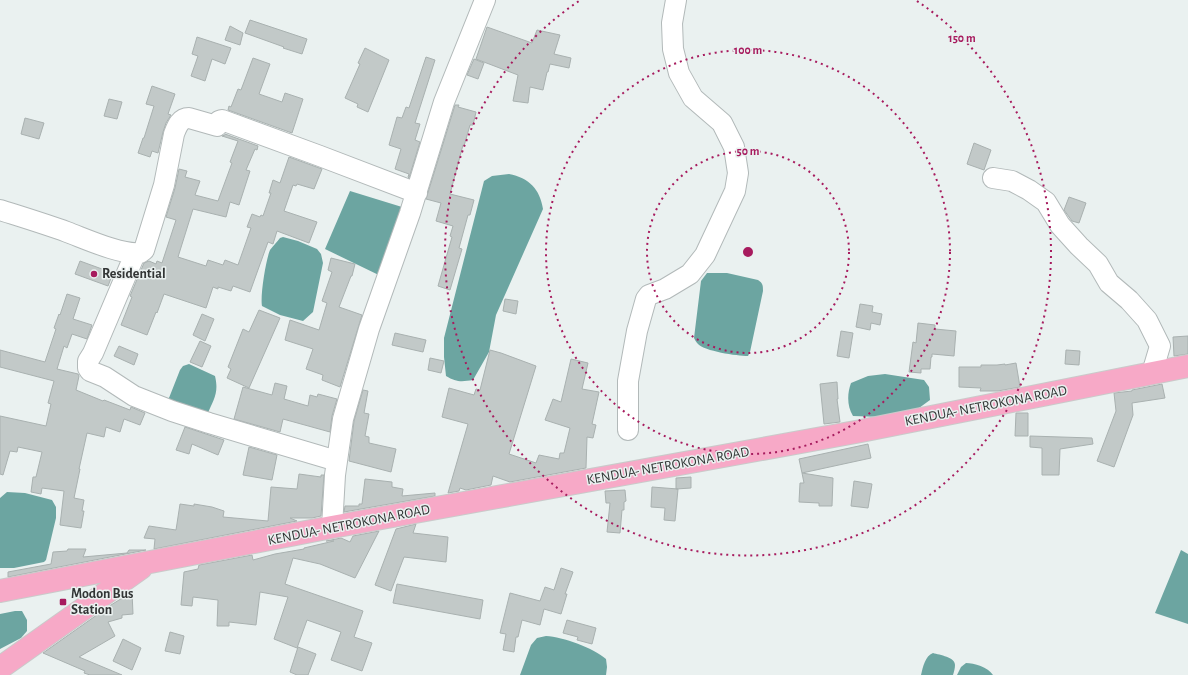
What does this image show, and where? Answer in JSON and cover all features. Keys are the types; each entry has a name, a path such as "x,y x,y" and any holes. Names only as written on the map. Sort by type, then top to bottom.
{"main road":[{"name":"KENDUA- NETROKONA ROAD","path":"0,591 147,564 332,527 861,431 1188,366"},
{"path":"0,668 147,564"}],"street":[{"path":"332,527 335,475 343,419 369,329 417,193 444,102 485,0"},
{"path":"628,430 628,381 637,331 646,299 649,295 665,289 690,274 705,255 734,191 738,173 734,147 722,123 693,98 679,73 673,49 672,23 676,0"},
{"path":"0,210 66,231 129,254 140,253 144,250 164,185 176,127 182,119 185,118 217,126 219,121 222,120 417,193"},
{"path":"993,178 1012,181 1029,190 1046,202 1060,225 1098,264 1109,283 1129,300 1147,320 1160,346 1152,373"},
{"path":"135,254 93,353 88,361 88,368 134,396 172,411 209,424 337,461"}],"water":[{"path":"509,174 522,178 536,190 543,209 496,315 489,352 473,380 456,380 446,376 444,338 484,181 492,176"},
{"path":"350,191 402,207 387,279 325,249"},
{"path":"283,237 298,241 317,249 321,254 323,263 313,312 303,321 280,315 262,306 265,269 268,255 272,247 280,238"},
{"path":"707,273 727,273 758,280 762,283 763,291 748,356 729,354 701,347 694,338 701,281"},
{"path":"189,364 215,376 216,392 207,415 167,403 180,370 183,366"},
{"path":"885,374 924,380 929,387 930,400 919,408 882,417 853,416 848,400 851,383 868,376"},
{"path":"7,492 25,493 52,500 56,507 56,518 46,560 44,562 14,568 0,568 0,498"},
{"path":"1181,550 1188,554 1188,624 1155,613"},
{"path":"22,611 27,620 27,631 21,638 0,649 0,614"},
{"path":"546,636 561,638 601,655 606,659 606,675 520,675 531,645 537,638"},
{"path":"933,653 953,660 955,665 953,675 921,675 926,659"},
{"path":"966,663 981,666 993,675 957,675 961,667"}],"building":[{"path":"250,20 307,39 302,54 245,33"},
{"path":"230,26 243,33 240,45 225,40"},
{"path":"487,27 532,43 537,30 560,35 554,54 571,58 569,68 550,64 543,90 530,87 528,103 513,101 518,75 476,59"},
{"path":"197,37 231,48 225,64 212,59 205,81 191,76 198,56 192,54"},
{"path":"365,48 389,60 368,112 357,107 358,104 345,98 360,64 358,63"},
{"path":"426,57 435,60 415,123 420,124 415,140 420,142 409,178 409,174 395,169 401,149 389,145 397,117 402,118 406,107 409,108"},
{"path":"253,58 270,64 259,94 282,102 285,93 303,99 292,133 228,110 229,106 231,107 238,89 241,90"},
{"path":"474,59 484,63 478,79 467,75"},
{"path":"152,86 175,94 168,114 171,115 166,123 158,153 152,151 150,157 138,153 154,106 146,104"},
{"path":"109,99 122,102 117,119 104,116"},
{"path":"455,105 459,105 458,107 476,112 473,125 470,125 464,146 463,145 450,194 474,200 470,215 468,215 459,248 462,249 450,290 438,286 452,237 450,236 453,226 436,221 441,203 426,199"},
{"path":"25,118 44,123 39,139 21,134"},
{"path":"225,135 258,146 257,150 255,149 246,170 250,171 239,205 230,202 226,217 193,209 178,257 206,266 208,260 223,265 225,260 238,265 251,228 247,227 252,214 260,217 261,215 263,216 271,193 269,193 273,180 280,183 289,157 322,169 314,189 297,184 296,186 293,185 284,211 317,222 309,243 277,231 273,244 268,242 250,292 233,286 231,291 213,287 206,308 164,294 147,335 121,325 132,297 130,296 144,263 149,261 156,264 157,261 162,263 176,220 166,217 179,169 187,171 185,177 200,181 195,195 218,201 232,163 230,162 238,141 222,136"},
{"path":"974,143 991,150 984,170 967,164"},
{"path":"1069,197 1086,203 1079,223 1072,221 1064,210"},
{"path":"331,258 355,264 352,276 339,307 362,315 340,387 322,380 323,375 306,369 313,349 285,340 290,320 319,330 327,303 322,301 332,272 328,270"},
{"name":"Residential","path":"80,261 113,273 108,286 75,274"},
{"path":"67,294 80,298 73,319 92,325 87,339 72,334 67,348 64,346 57,369 78,374 79,376 76,390 130,410 131,407 145,413 140,425 124,419 120,432 106,427 104,437 87,433 74,498 84,500 81,528 60,525 64,491 42,488 41,494 31,492 33,477 36,477 42,452 18,447 17,452 10,451 3,475 0,474 0,416 46,426 51,404 48,403 54,381 0,367 0,350 45,362 56,329 54,328"},
{"path":"505,299 518,301 516,314 503,311"},
{"path":"860,304 873,306 872,312 882,314 880,325 871,323 870,330 856,327"},
{"path":"259,310 280,318 249,388 227,378 231,369 228,367 243,329 249,332"},
{"path":"202,314 214,319 205,341 193,335"},
{"path":"918,323 935,325 935,329 956,331 954,356 932,354 930,369 921,369 921,373 909,372 913,342 916,343"},
{"path":"841,331 853,333 849,358 837,356"},
{"path":"395,333 426,340 423,352 392,345"},
{"path":"1188,336 1188,354 1174,356 1173,337"},
{"path":"200,341 211,346 202,367 190,362"},
{"path":"119,346 138,354 134,365 114,356"},
{"path":"490,350 536,366 509,454 536,463 539,455 559,459 560,453 564,453 570,428 545,420 553,399 561,402 571,359 588,363 582,389 599,392 592,424 596,425 593,438 587,437 586,468 510,482 493,476 491,485 466,490 460,488 459,491 448,493 468,424 442,417 449,388 474,395 476,389 480,390"},
{"path":"1066,350 1080,351 1079,365 1065,364"},
{"path":"430,358 444,361 441,373 428,370"},
{"path":"1016,363 1020,387 998,391 980,391 981,388 959,387 959,367 981,367 981,365 1005,365"},
{"path":"837,382 837,399 840,422 824,424 820,384"},
{"path":"275,383 287,386 284,399 308,406 310,395 317,397 318,394 337,399 332,416 330,432 283,419 280,432 234,419 243,387 272,395"},
{"path":"1162,384 1165,398 1132,403 1133,415 1114,467 1097,461 1116,411 1114,393 1132,391"},
{"path":"363,390 368,391 364,413 369,414 365,436 369,437 369,443 396,449 391,472 349,461 354,421"},
{"path":"1016,413 1028,413 1028,436 1015,436"},
{"path":"185,427 224,440 218,455 192,444 189,454 176,450"},
{"path":"1030,436 1092,438 1093,444 1060,449 1059,475 1042,475 1042,448 1030,447"},
{"path":"868,444 871,458 802,473 799,459"},
{"path":"249,447 277,455 272,480 243,475"},
{"path":"802,473 833,478 832,506 819,506 819,503 799,502 800,483 804,483"},
{"path":"299,474 321,477 321,475 324,475 321,516 312,518 290,518 297,521 154,549 155,539 144,538 149,526 176,530 180,504 194,506 194,504 212,507 224,511 223,517 268,521 271,487 297,489"},
{"path":"691,477 691,488 676,489 676,478"},
{"path":"365,479 392,482 392,487 403,489 402,496 435,493 435,496 344,512 345,506 359,506 359,504 362,504"},
{"path":"854,481 872,484 868,508 851,506"},
{"path":"652,487 678,489 675,521 664,520 665,508 651,507"},
{"path":"625,490 626,501 624,502 624,510 622,510 620,533 607,532 610,503 606,503 605,491"},
{"path":"416,524 413,533 448,537 446,562 404,557 391,591 375,585 396,529"},
{"path":"379,531 355,578 320,564 293,558 285,584 363,611 354,637 372,643 362,671 331,660 341,632 307,620 297,648 274,639 288,597 260,592 256,625 229,622 229,626 217,626 218,600 193,597 192,606 181,605 184,572 198,569 199,565 252,555 253,560 275,554 304,549 334,541 326,541 341,538 350,542 353,536"},
{"path":"68,549 86,549 83,557 127,553 129,550 146,550 8,577 8,572 51,564 53,552 67,551"},
{"path":"561,568 573,572 565,594 567,594 561,614 544,609 540,625 522,620 518,637 516,637 514,652 503,650 506,634 500,633 510,593 540,601 545,587 554,590"},
{"path":"397,584 483,600 480,619 393,603"},
{"path":"132,592 133,614 122,615 122,618 108,622 115,636 79,657 122,675 90,675 84,673 85,671 43,653 111,605"},
{"path":"567,620 596,628 592,644 577,640 578,637 563,633"},
{"path":"170,632 184,636 180,654 165,651"},
{"path":"123,639 141,648 132,670 113,661"},
{"path":"298,647 316,654 308,675 297,675 290,672"}],"place":[{"name":"Residential","path":"94,274"},
{"name":"Modon Bus Station","path":"63,602"}]}
